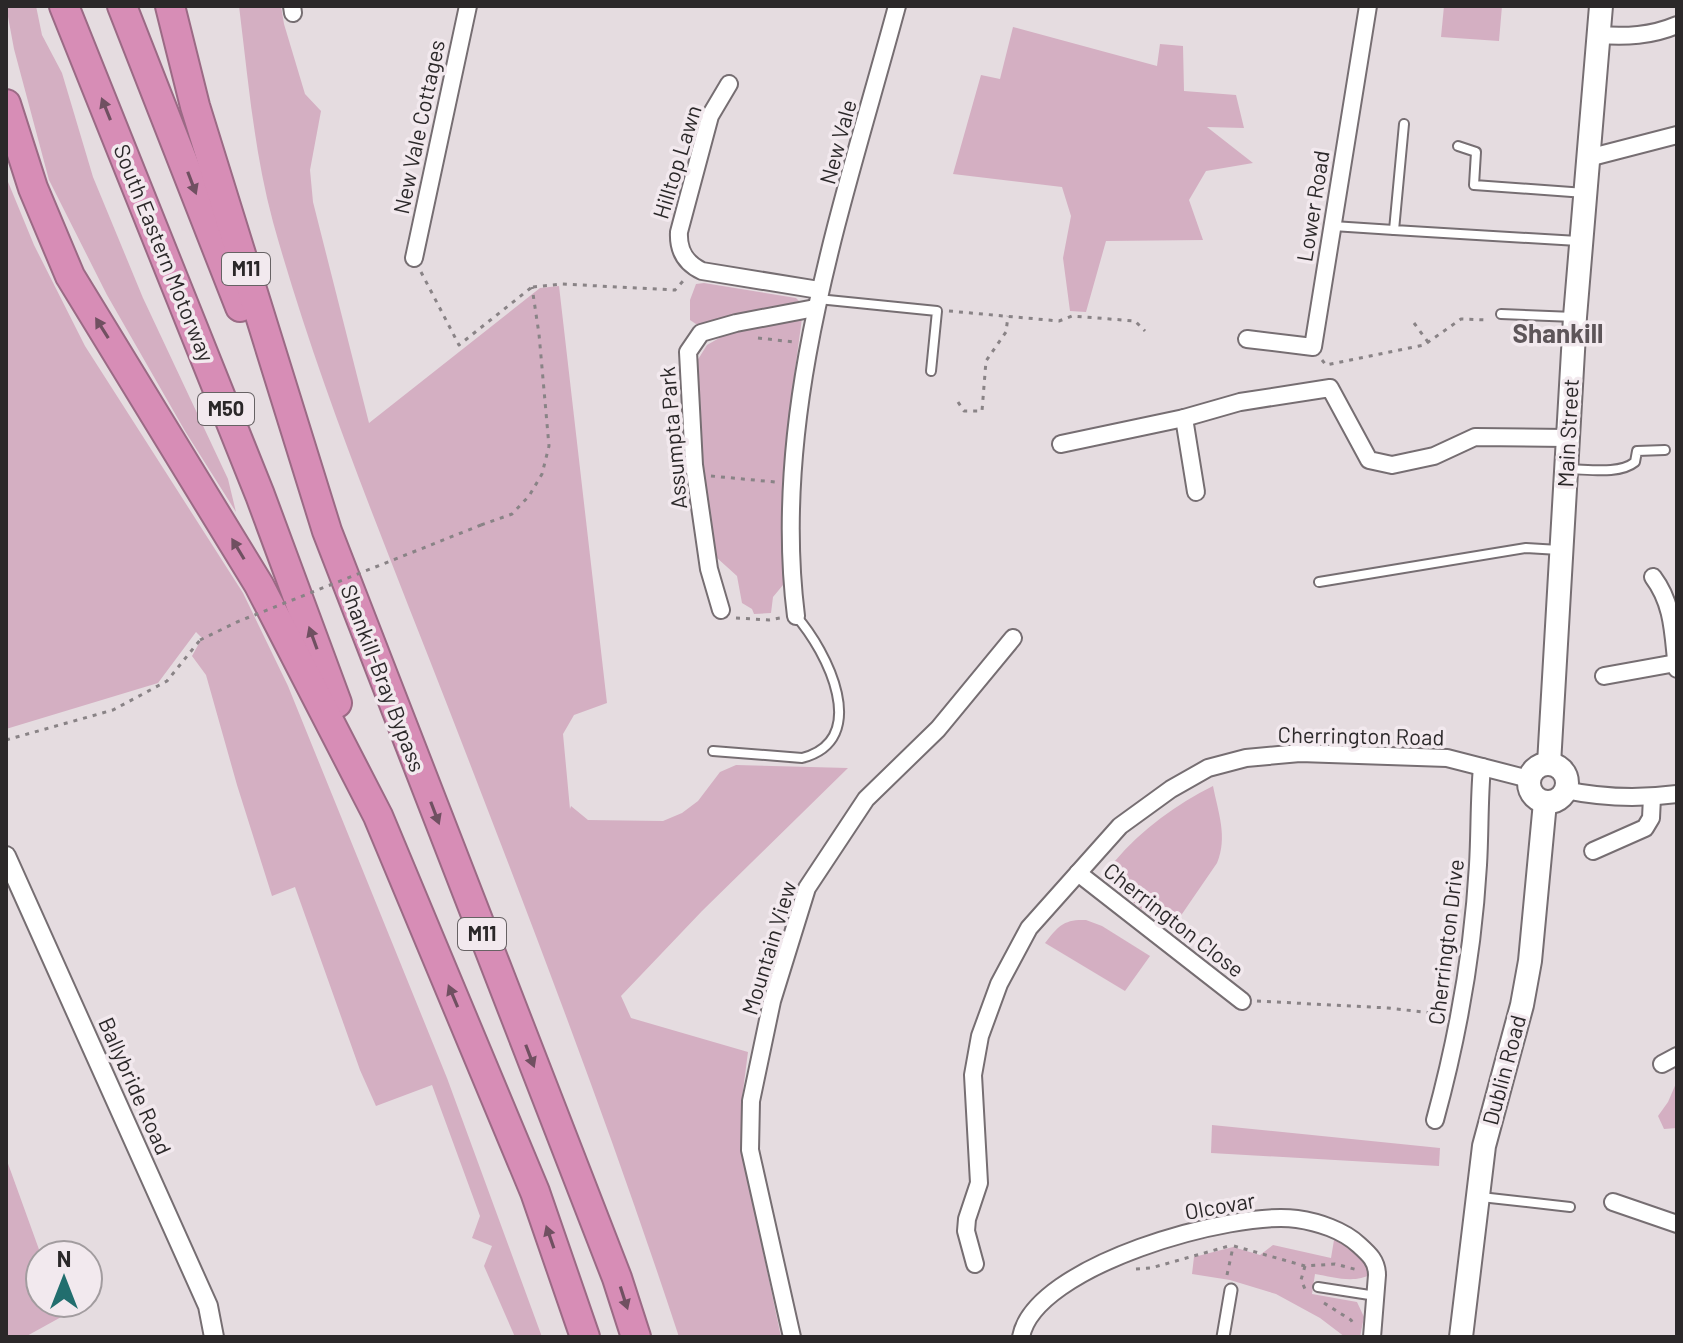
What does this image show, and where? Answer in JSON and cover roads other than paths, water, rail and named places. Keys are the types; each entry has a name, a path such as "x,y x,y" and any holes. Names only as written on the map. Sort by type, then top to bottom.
{"highway":[{"name":"South Eastern Motorway","path":"64,6 260,495 378,816"},
{"name":"M50","path":"122,6 327,531"},
{"name":"Shankill-Bray Bypass","path":"170,6 195,106 327,531 617,1278 636,1337"},
{"name":"M11","path":"6,104 33,188 70,276 259,585 378,816 535,1192 585,1337"}],"main road":[{"name":"Main Street","path":"1549,764 1575,317 1601,6"},
{"path":"1549,764 1564,773 1567,782 1560,798 1545,802 1533,795 1529,779 1537,768 1549,764"},
{"name":"Dublin Road","path":"1461,1337 1484,1146 1522,1005 1530,961 1545,802"}],"street":[{"name":"New Vale Cottages","path":"414,258 468,6"},
{"name":"New Vale","path":"817,299 897,6"},
{"name":"Lower Road","path":"1247,339 1313,347 1368,6"},
{"path":"1598,35 1622,37 1656,34 1677,25"},
{"name":"Hilltop Lawn","path":"729,84 710,116 679,232 680,250 694,267 702,271 817,299"},
{"path":"1588,158 1677,135"},
{"name":"Assumpta Park","path":"721,610 709,569 696,474 688,352 701,333 817,299"},
{"path":"796,616 791,573 793,484 801,400 817,299"},
{"path":"1061,444 1184,418 1240,402 1330,388 1369,460 1392,465 1434,456 1475,437 1567,438"},
{"path":"1184,418 1196,492"},
{"path":"1604,676 1677,666 1672,618 1665,593 1653,577"},
{"name":"Mountain View","path":"792,1337 750,1150 751,1101 772,1001 807,888 866,799 938,729 1013,638"},
{"name":"Cherrington Road","path":"975,1264 966,1231 979,1183 973,1075 980,1036 999,984 1029,928 1120,826 1171,789 1208,768 1246,758 1300,753 1447,758 1529,779"},
{"name":"Cherrington Drive","path":"1435,1120 1460,1017 1478,865 1482,767"},
{"path":"1565,790 1592,796 1652,797 1677,794"},
{"path":"1593,851 1645,828 1651,818 1652,797"},
{"name":"Ballybride Road","path":"6,856 208,1306 214,1337"},
{"name":"Cherrington Close","path":"1078,873 1242,1001"},
{"path":"1662,1064 1677,1056"},
{"path":"1613,1202 1677,1224"},
{"name":"Olcovar","path":"1021,1337 1023,1328 1040,1304 1110,1259 1157,1242 1253,1219 1296,1219 1333,1229 1354,1240 1371,1255 1377,1267 1377,1296"},
{"path":"1223,1337 1231,1290"},
{"path":"1372,1337 1377,1296"}],"lane":[{"path":"1394,230 1404,124"},
{"path":"1458,146 1476,152 1474,185 1585,193"},
{"path":"1332,226 1582,242"},
{"path":"817,299 937,311 931,371"},
{"path":"1500,317 1575,317"},
{"path":"1566,469 1620,469 1635,462 1637,451 1665,450"},
{"path":"1319,582 1526,548 1562,550"},
{"path":"713,751 802,758 816,755 833,739 839,713 832,675 813,635 796,616"},
{"path":"1476,1196 1570,1207"},
{"path":"1318,1287 1377,1296"}],"district":[{"name":"Shankill","path":"1558,334"}]}
